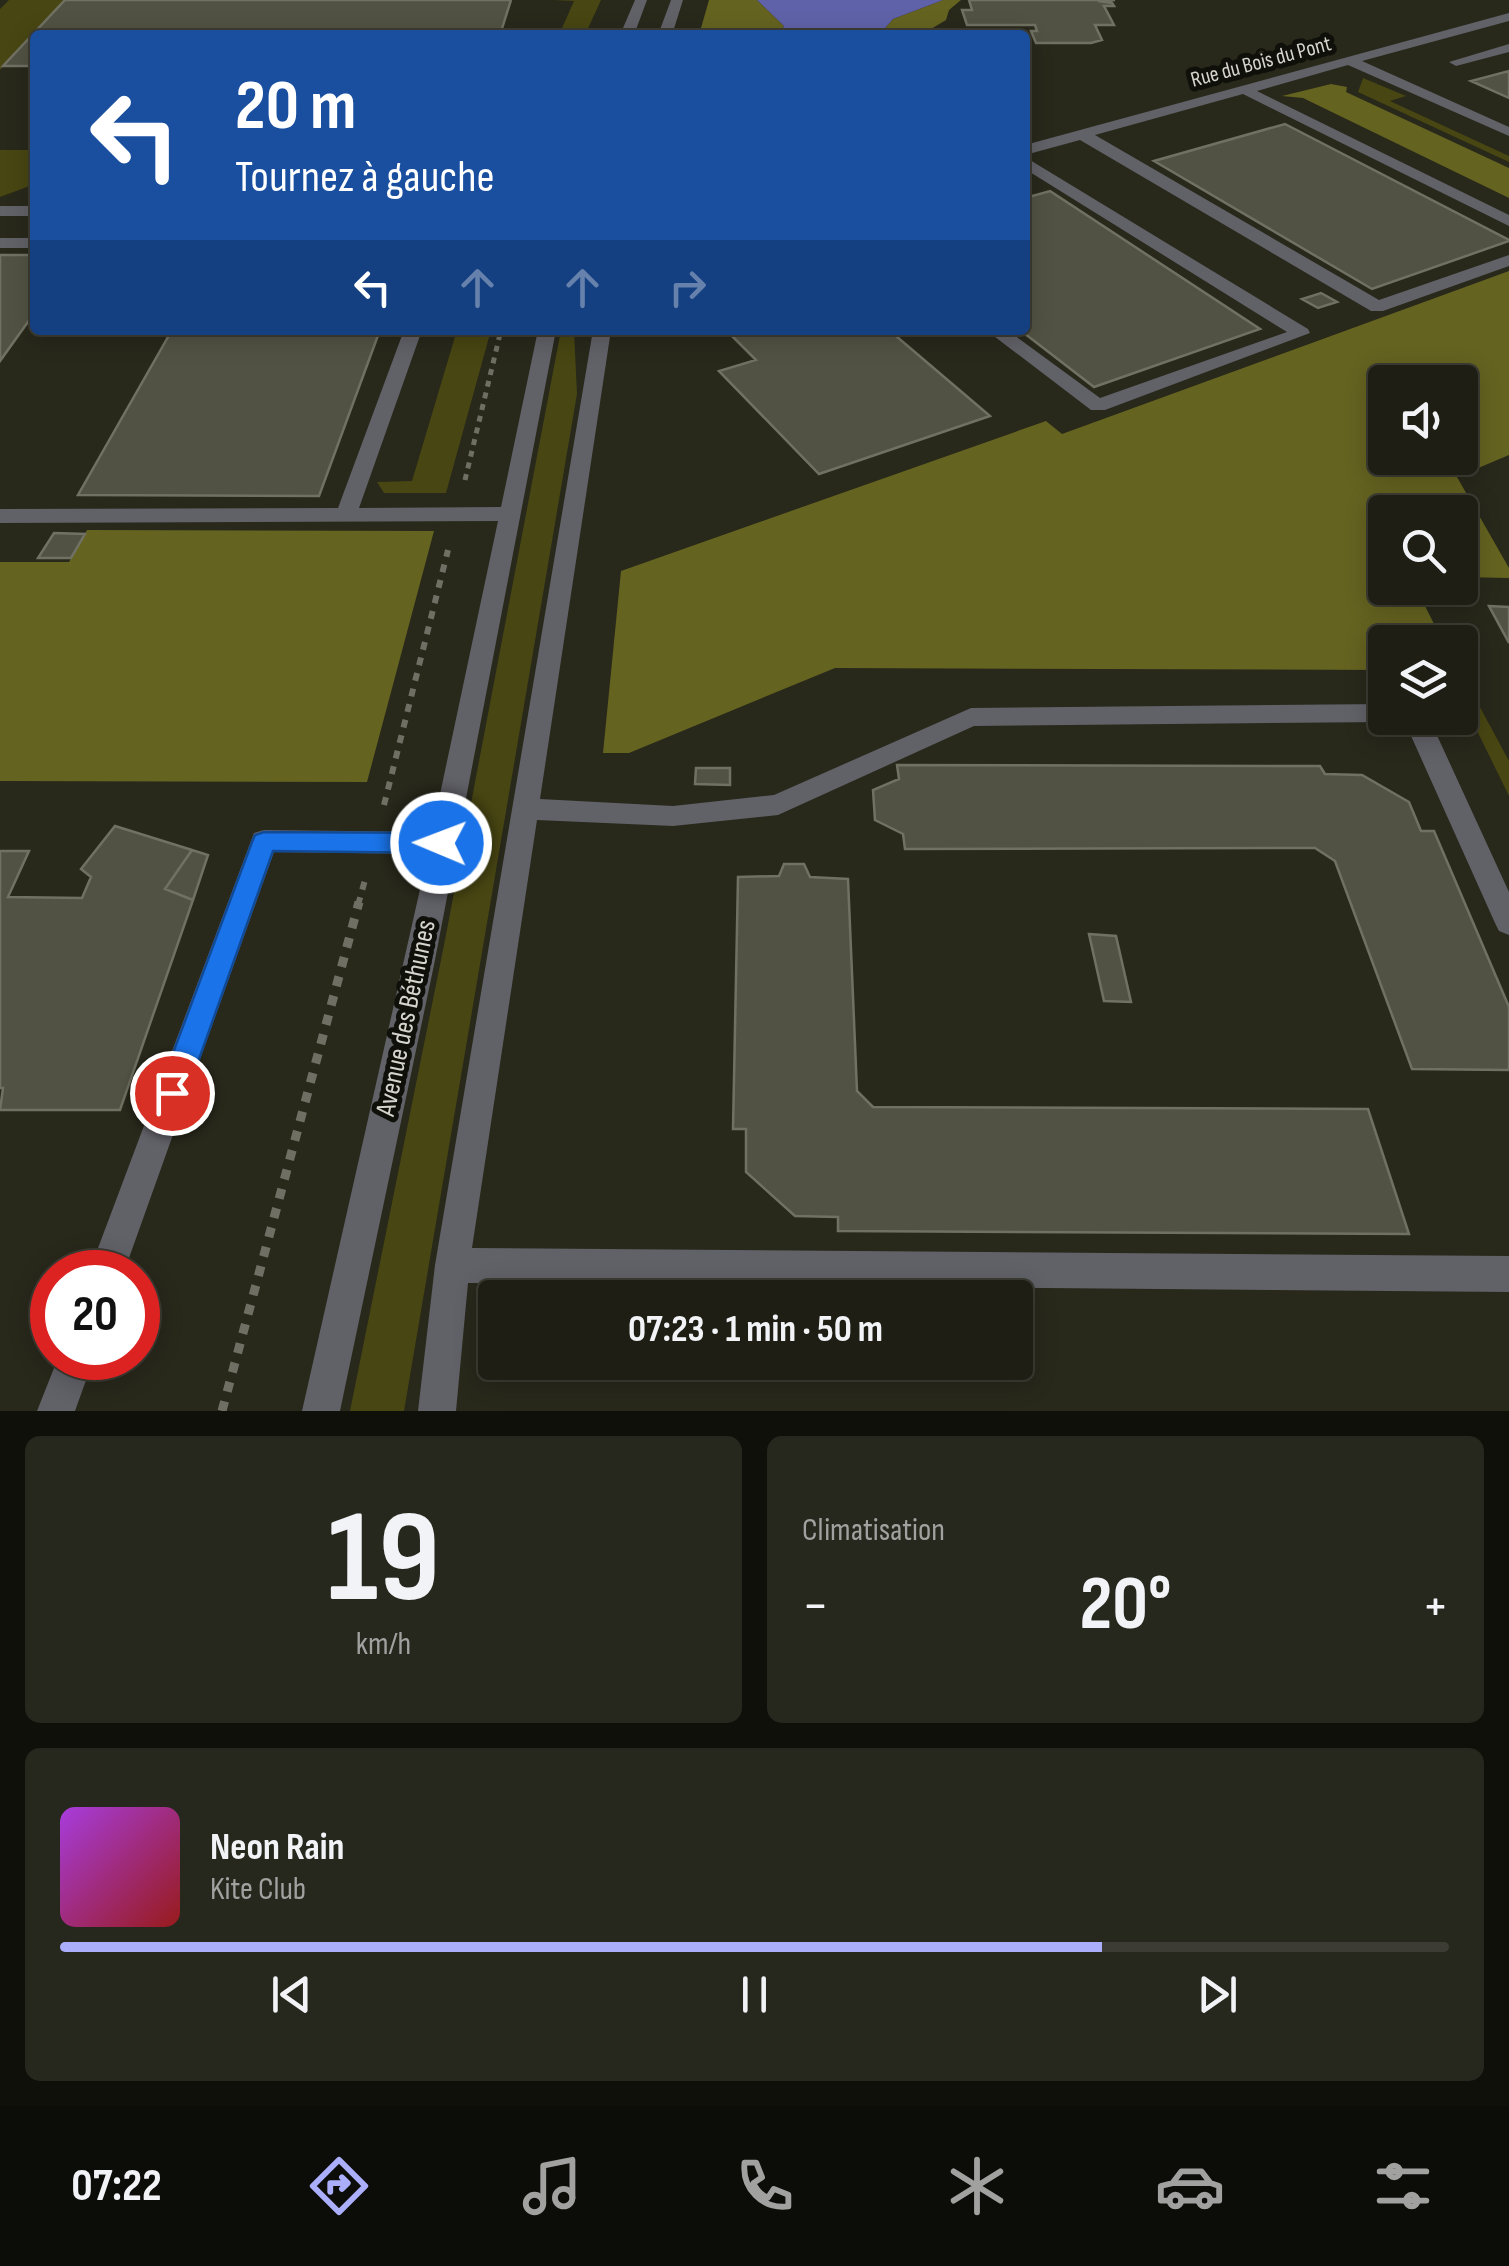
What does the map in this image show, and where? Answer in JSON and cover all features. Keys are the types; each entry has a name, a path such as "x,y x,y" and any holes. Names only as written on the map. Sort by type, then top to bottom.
{"street":[{"path":"629,30 641,0"},
{"path":"667,30 677,0"},
{"name":"Rue du Bois du Pont","path":"1030,149 1509,17"},
{"path":"1491,24 1509,31"},
{"path":"1456,62 1509,48"},
{"path":"1350,61 1509,132"},
{"path":"1244,90 1509,221"},
{"path":"1484,121 1509,114"},
{"path":"1082,134 1376,307 1509,260"},
{"path":"1003,335 1098,406 1301,334 1030,165"},
{"path":"0,211 30,211"},
{"path":"0,243 30,243"},
{"path":"346,516 411,335"},
{"name":"Avenue des Béthunes","path":"322,1411 419,965 546,335"},
{"path":"437,1411 452,1265 601,335"},
{"path":"0,516 510,514"},
{"path":"523,809 673,816 778,804 971,717 1368,713"},
{"path":"1424,735 1509,923"},
{"path":"115,1250 264,842 441,843"},
{"path":"452,1265 1509,1274"},
{"path":"56,1411 68,1380"}],"shaded area":[{"path":"9,0 65,0 37,30 30,30 30,38 0,70 0,9"},
{"path":"551,0 601,0 587,30 561,30 574,1"},
{"path":"709,0 757,0 784,26 782,30 700,30"},
{"path":"757,0 943,0 893,19 883,30 782,30 784,26"},
{"path":"943,0 961,0 949,10 946,20 929,30 883,30 893,19"},
{"path":"1363,78 1406,96 1390,101 1509,156 1509,162 1358,92"},
{"path":"1331,84 1347,87 1346,92 1509,168 1509,198 1303,98 1282,96"},
{"path":"0,150 30,150 30,186 0,197"},
{"path":"1509,271 1509,455 1478,468 1478,365 1368,365 1368,475 1462,475 1457,477 1467,495 1368,495 1368,605 1424,605 1434,625 1368,625 1368,670 835,668 629,753 603,753 621,571 1046,421 1062,434"},
{"path":"456,335 490,335 446,493 384,493 377,482 412,481"},
{"path":"560,335 574,335 577,394 404,1411 350,1411"},
{"path":"1478,514 1509,568 1509,578 1478,577"},
{"path":"87,530 434,531 367,782 0,781 0,562 69,562"},
{"path":"1478,703 1509,761 1509,796 1478,733"}],"building":[{"path":"65,0 511,0 502,30 37,30"},
{"path":"969,0 1115,0 1098,1 1114,6 1104,6 1114,25 1095,25 1102,40 1091,43 1036,43 1031,31 1037,31 1035,25 967,25 962,10 972,10"},
{"path":"30,37 30,66 3,66"},
{"path":"1509,71 1509,98 1471,81"},
{"path":"1285,124 1509,241 1372,289 1154,161"},
{"path":"1050,191 1260,329 1094,387 1026,335 1030,335 1030,197"},
{"path":"0,255 30,255 30,319 0,361"},
{"path":"1321,293 1337,302 1318,308 1302,299"},
{"path":"169,335 378,335 319,496 78,495"},
{"path":"731,335 895,335 990,416 819,474 719,371 756,360"},
{"path":"54,533 85,534 71,558 38,558"},
{"path":"1489,606 1509,607 1509,643"},
{"path":"897,765 1320,766 1325,774 1362,775 1409,802 1421,831 1434,831 1509,1007 1509,1070 1412,1069 1335,861 1315,848 905,849 903,834 875,820 873,790 899,779"},
{"path":"696,768 730,768 730,785 695,784"},
{"path":"115,826 192,850 165,889 193,900 120,1110 0,1110 0,851 29,851 8,897 82,898 91,877 81,869"},
{"path":"192,850 208,855 193,900 165,889"},
{"path":"784,864 804,864 810,877 848,879 857,1091 873,1107 1368,1109 1409,1234 838,1231 838,1217 795,1216 746,1172 746,1129 733,1129 738,877 779,876"},
{"path":"1089,934 1116,936 1131,1002 1104,1001"}],"route":[{"path":"172,1093 264,842 441,843"}]}
